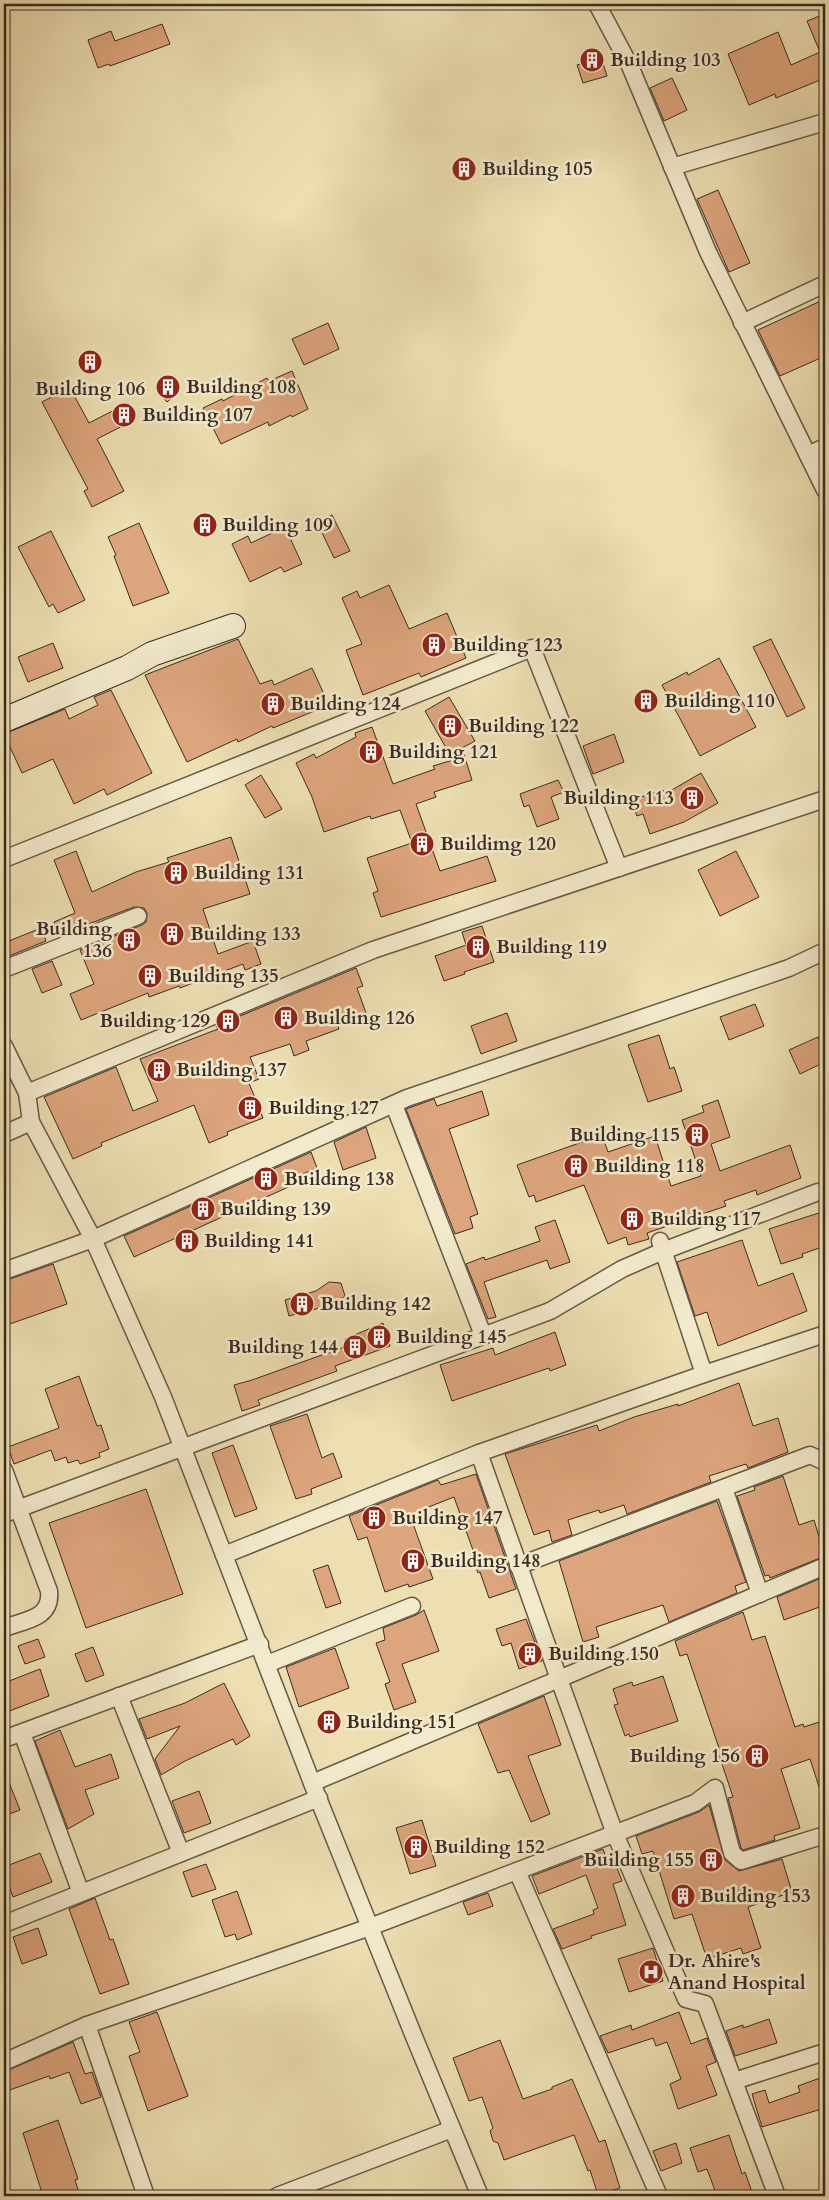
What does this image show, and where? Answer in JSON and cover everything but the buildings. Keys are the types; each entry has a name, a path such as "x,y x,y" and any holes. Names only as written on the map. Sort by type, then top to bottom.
{"street":[{"path":"597,4 630,66 708,252 742,323 795,425 825,490"},
{"path":"672,167 825,122"},
{"path":"742,323 825,284"},
{"path":"808,455 825,447"},
{"path":"4,720 127,668 152,654 233,626"},
{"path":"4,859 532,648 619,868"},
{"path":"27,1093 373,950 825,799"},
{"path":"4,969 138,916"},
{"path":"4,1271 93,1239 394,1105 789,968 825,951"},
{"path":"4,1046 27,1093 31,1122 93,1239 163,1396 312,1783 480,2196"},
{"path":"394,1105 483,1335"},
{"path":"4,1134 31,1122"},
{"path":"11,1512 550,1311 661,1246 818,1192"},
{"path":"661,1246 704,1374"},
{"path":"224,1555 479,1453 704,1374 825,1334"},
{"path":"479,1453 615,1834 686,1999 705,2004 777,2196"},
{"path":"518,1566 810,1455 825,1462"},
{"path":"4,1470 11,1512 49,1590 50,1599 45,1611 39,1615 4,1628"},
{"path":"724,1488 760,1594"},
{"path":"312,1783 825,1566"},
{"path":"267,1664 412,1606"},
{"path":"4,1739 260,1644"},
{"path":"119,1696 181,1853"},
{"path":"22,1733 81,1893"},
{"path":"4,2062 87,2025 370,1927 615,1834 695,1803 715,1788 732,1853 742,1861 825,1835"},
{"path":"4,1924 319,1798"},
{"path":"517,1871 659,2196"},
{"path":"87,2025 146,2196"},
{"path":"734,2081 825,2052"},
{"path":"277,2196 452,2129"}],"place":[{"name":"Building 103","path":"592,60"},
{"name":"Building 105","path":"464,169"},
{"name":"Building 106","path":"90,362"},
{"name":"Building 108","path":"168,387"},
{"name":"Building 107","path":"124,415"},
{"name":"Building 109","path":"205,525"},
{"name":"Building 123","path":"434,645"},
{"name":"Building 110","path":"646,701"},
{"name":"Building 124","path":"273,704"},
{"name":"Building 122","path":"450,726"},
{"name":"Building 121","path":"371,752"},
{"name":"Building 113","path":"692,798"},
{"name":"Buildimg 120","path":"422,844"},
{"name":"Building 131","path":"176,873"},
{"name":"Building 133","path":"172,934"},
{"name":"Building 136","path":"129,940"},
{"name":"Building 119","path":"478,947"},
{"name":"Building 135","path":"150,976"},
{"name":"Building 126","path":"286,1018"},
{"name":"Building 129","path":"228,1021"},
{"name":"Building 137","path":"159,1070"},
{"name":"Building 127","path":"250,1108"},
{"name":"Building 115","path":"697,1135"},
{"name":"Building 118","path":"576,1166"},
{"name":"Building 138","path":"266,1179"},
{"name":"Building 139","path":"203,1209"},
{"name":"Building 117","path":"632,1219"},
{"name":"Building 141","path":"187,1241"},
{"name":"Building 142","path":"302,1304"},
{"name":"Building 145","path":"379,1337"},
{"name":"Building 144","path":"355,1347"},
{"name":"Building 147","path":"374,1518"},
{"name":"Building 148","path":"413,1561"},
{"name":"Building 150","path":"530,1654"},
{"name":"Building 151","path":"329,1722"},
{"name":"Building 156","path":"757,1756"},
{"name":"Building 152","path":"416,1847"},
{"name":"Building 155","path":"711,1860"},
{"name":"Building 153","path":"683,1896"},
{"name":"Dr. Ahire's Anand Hospital","path":"651,1972"}]}
